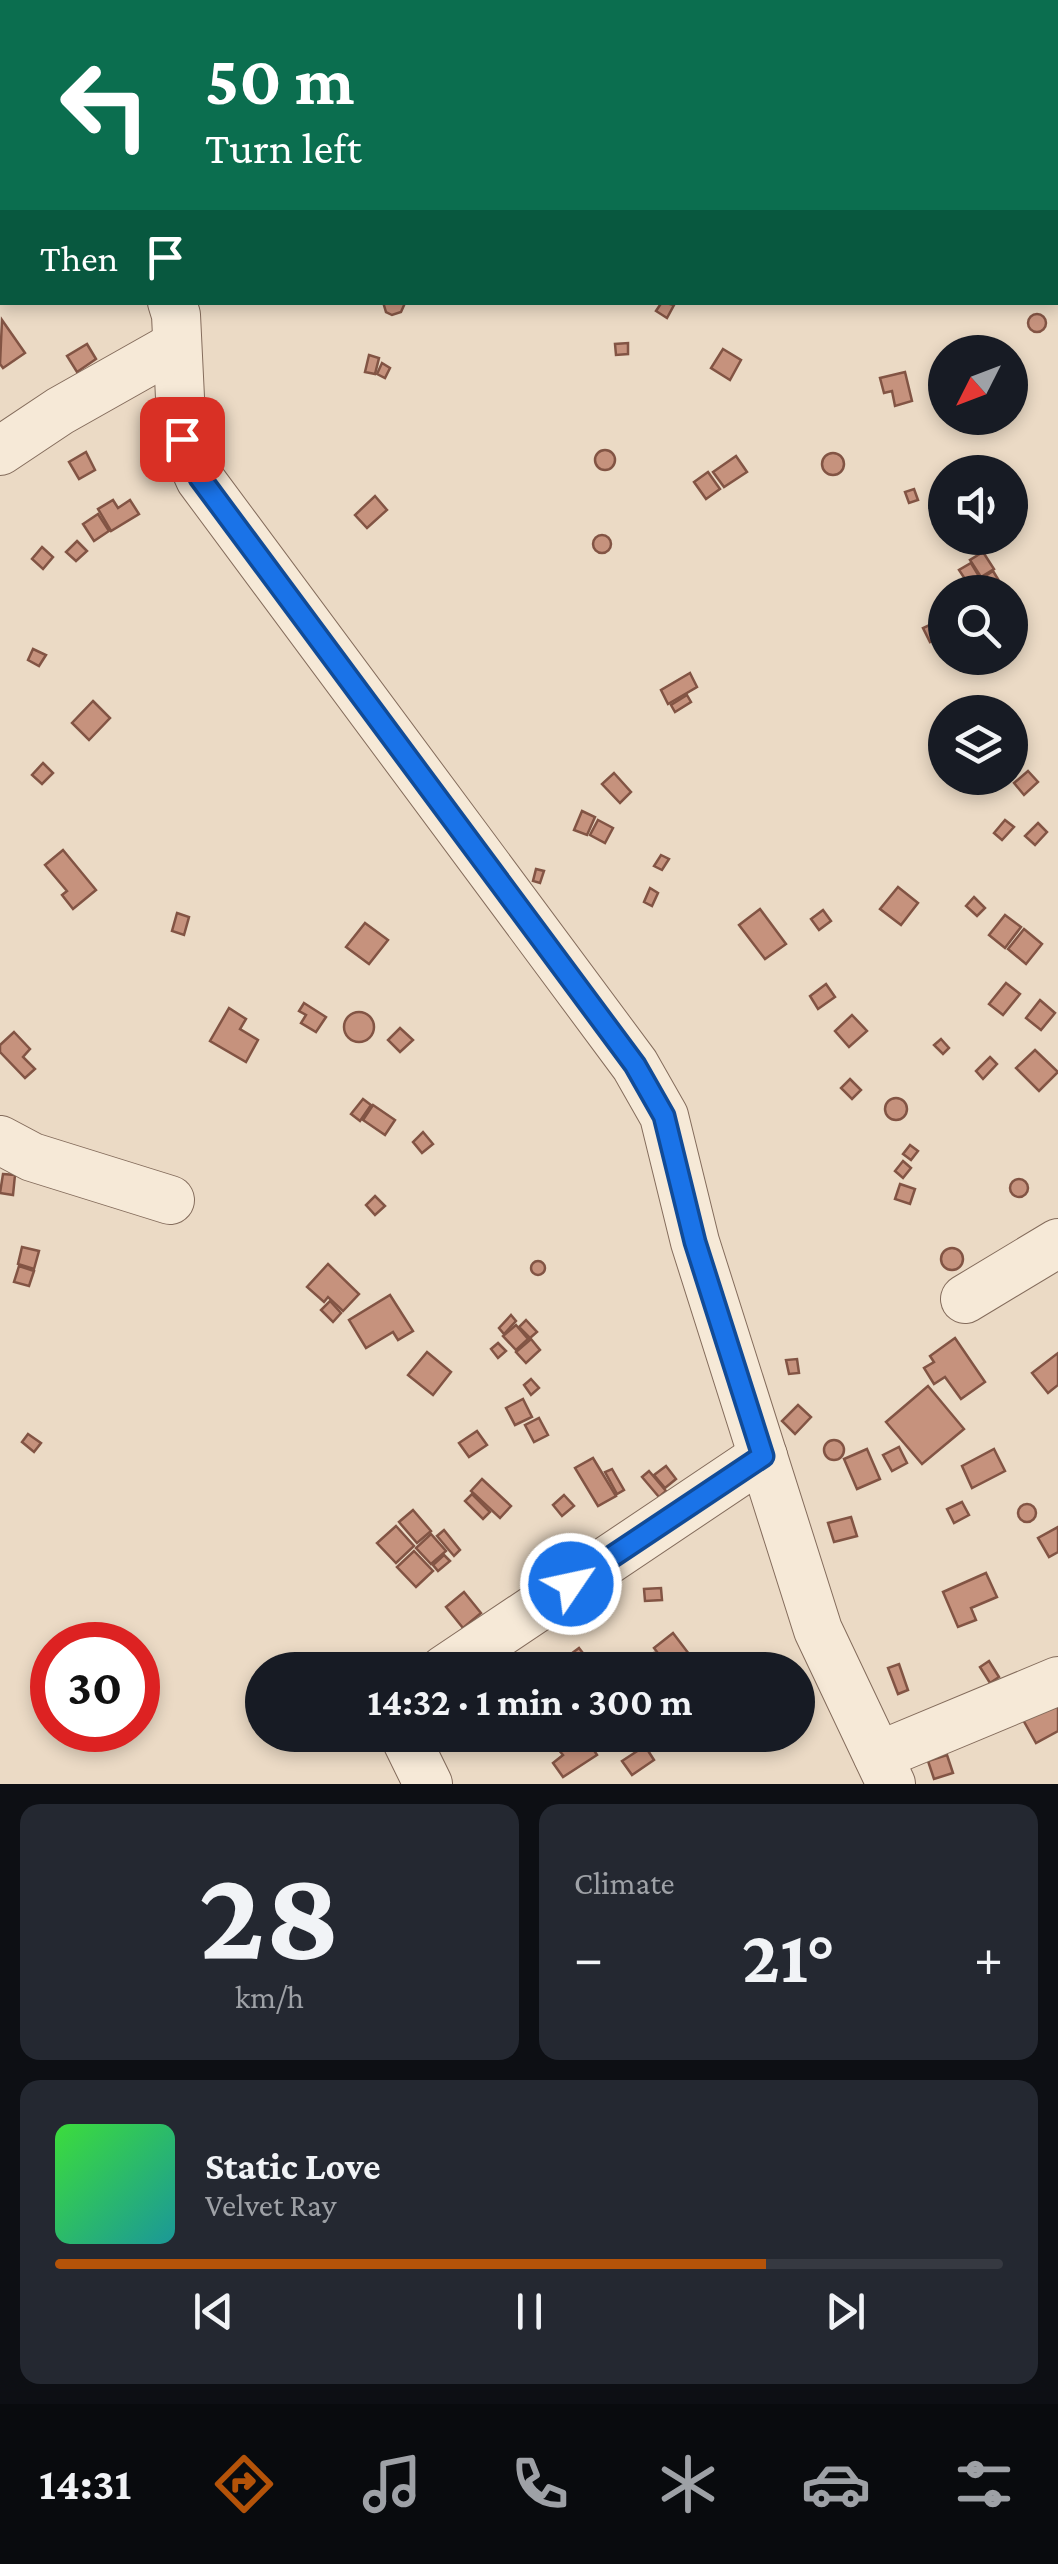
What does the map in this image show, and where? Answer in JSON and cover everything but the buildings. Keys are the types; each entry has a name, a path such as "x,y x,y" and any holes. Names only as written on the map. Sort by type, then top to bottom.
{"street":[{"path":"0,451 175,324"},
{"path":"175,324 182,439 200,478 635,1065 664,1116 695,1242 818,1630 884,1770 1058,1681"},
{"path":"0,1140 32,1158 170,1200"},
{"path":"965,1298 1058,1244"},
{"path":"471,1652 763,1456"},
{"path":"412,1752 428,1784"}],"route":[{"path":"182,439 200,478 635,1065 664,1116 695,1242 763,1456 571,1584"}]}
